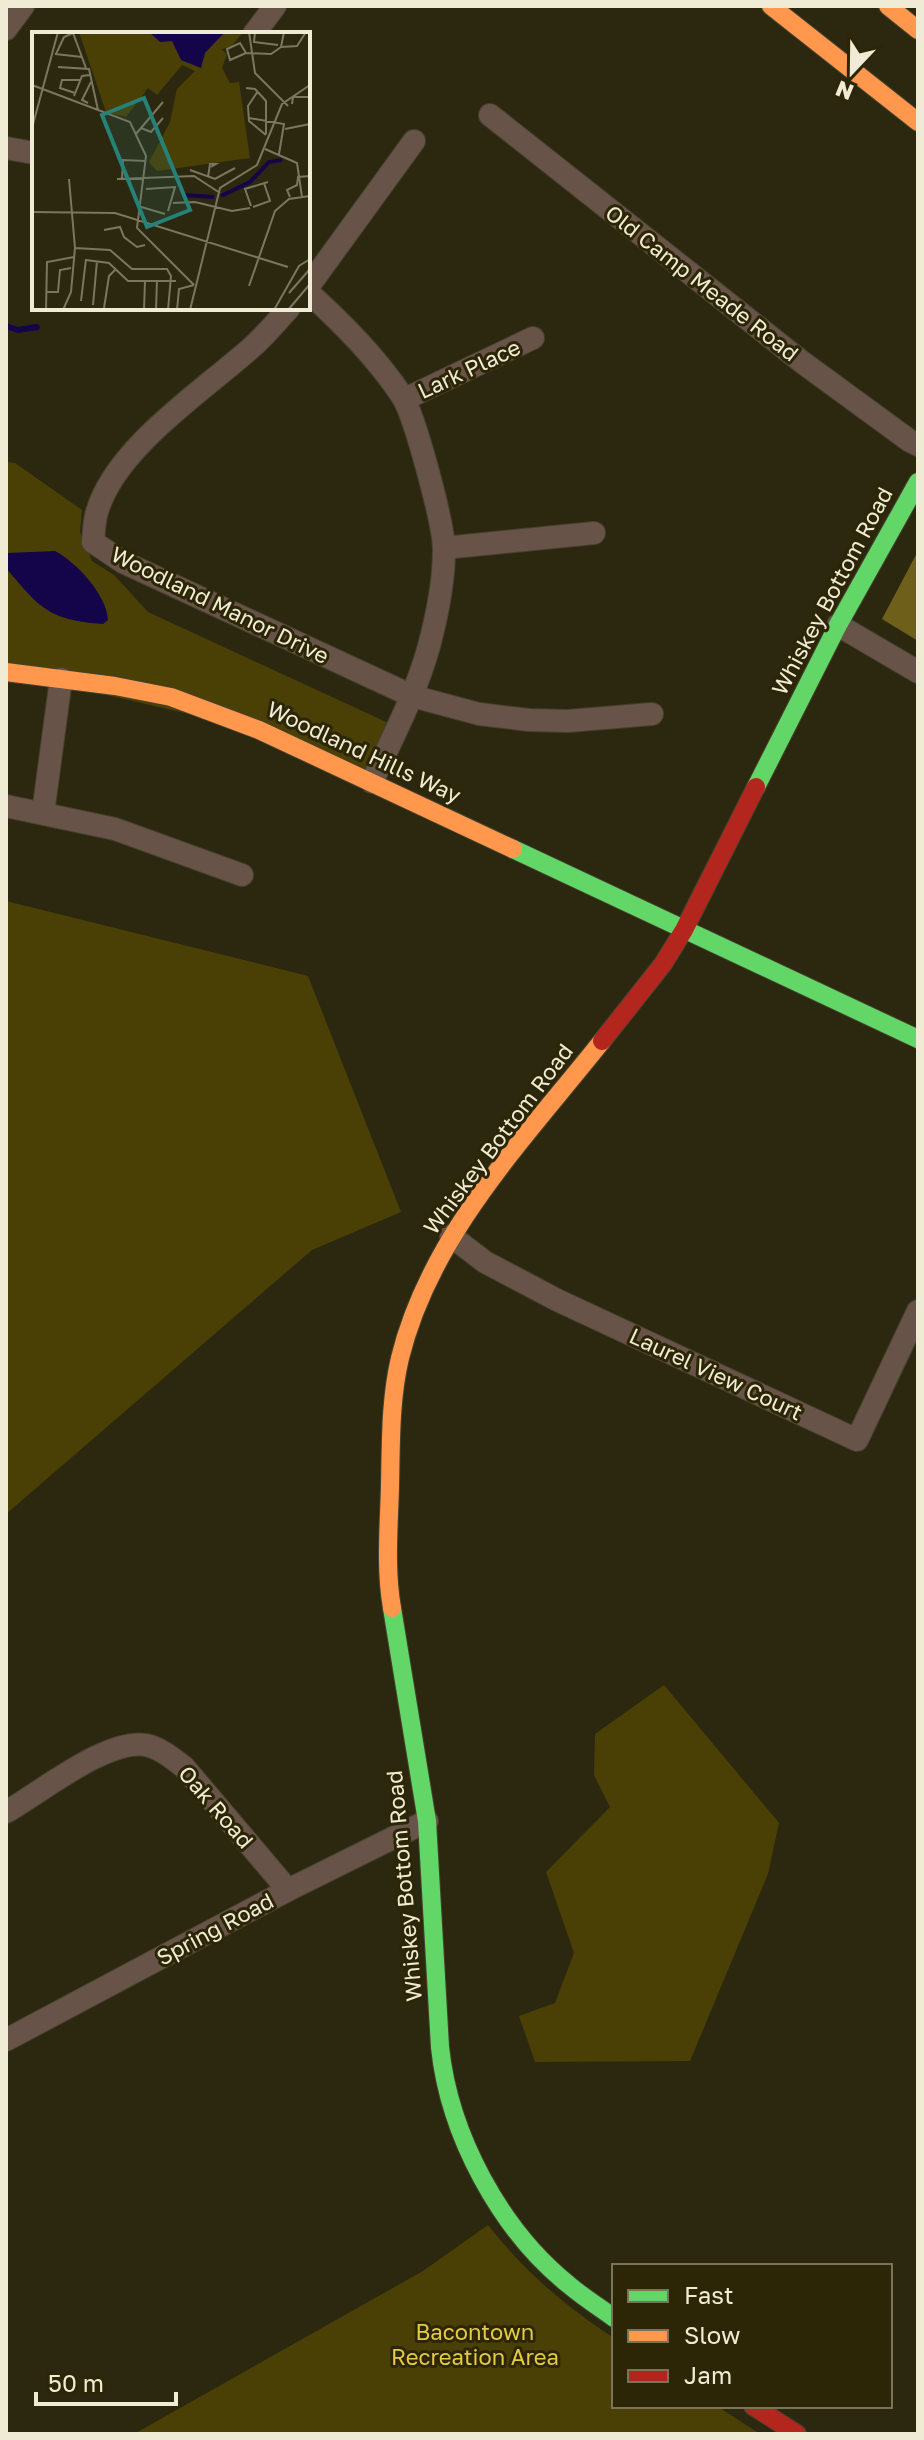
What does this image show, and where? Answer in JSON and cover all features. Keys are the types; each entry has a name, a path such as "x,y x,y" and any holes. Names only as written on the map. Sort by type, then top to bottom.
{"street":[{"path":"6,29 23,6"},
{"path":"256,32 275,6"},
{"path":"771,6 918,122"},
{"path":"888,6 918,30"},
{"name":"Old Camp Meade Road","path":"490,115 802,362 918,445"},
{"path":"310,287 414,141"},
{"path":"6,148 32,153"},
{"path":"310,292 345,326 405,399 422,453 444,548 429,646 412,696 372,782"},
{"name":"Woodland Manor Drive","path":"287,310 252,347 158,426 135,451 111,483 96,512 93,542 123,562 412,696 479,714 529,720 568,721 652,714"},
{"name":"Lark Place","path":"405,399 533,338"},
{"name":"Whiskey Bottom Road","path":"612,2317 567,2284 525,2240 485,2184 460,2131 443,2075 427,1821 390,1596 390,1449 397,1374 404,1344 431,1273 451,1236 489,1183 663,964 684,930 838,625 918,482"},
{"path":"444,548 594,533"},
{"path":"838,625 918,672"},
{"name":"Woodland Hills Way","path":"6,672 143,691 213,711 372,782 684,930"},
{"path":"43,813 61,679"},
{"path":"6,806 115,829 242,875"},
{"path":"684,930 918,1039"},
{"name":"Laurel View Court","path":"451,1236 485,1262 557,1300 857,1440 918,1311"},
{"name":"Oak Road","path":"6,1812 109,1751 128,1744 147,1745 166,1753 184,1767 288,1890"},
{"name":"Spring Road","path":"6,2040 288,1890 427,1821"},
{"path":"756,2408 797,2434"}],"green space":[{"path":"6,462 15,463 82,510 80,532 92,561 114,575 148,612 397,727 372,782 259,730 6,672"},
{"path":"6,901 308,976 401,1212 312,1250 6,1514"},
{"path":"664,1685 779,1823 768,1874 690,2061 535,2062 519,2016 555,2003 574,1953 546,1872 610,1807 594,1775 595,1734"},
{"name":"Bacontown Recreation Area","path":"488,2225 546,2287 612,2337 612,2408 720,2408 760,2434 134,2434 423,2271"}],"shaded area":[{"path":"55,551 81,571 96,590 106,610 108,620 103,624 69,619 47,610 6,568 7,553"},
{"path":"918,551 918,641 882,619"}],"waterway":[{"path":"6,326 18,330 37,327"}],"traffic: fast":[{"path":"756,787 838,625 918,482"},
{"path":"513,849 918,1039"},
{"path":"392,1608 427,1821 440,2047 454,2113 482,2178 521,2237 569,2285 612,2317"}],"traffic: slow":[{"path":"771,6 918,122"},
{"path":"888,6 918,30"},
{"path":"6,672 115,686 171,697 259,730 513,849"},
{"path":"392,1608 388,1547 393,1406 400,1358 414,1313 433,1270 483,1190 602,1041"}],"traffic: jam":[{"path":"602,1041 663,964 684,930 756,787"},
{"path":"756,2408 797,2434"}]}
